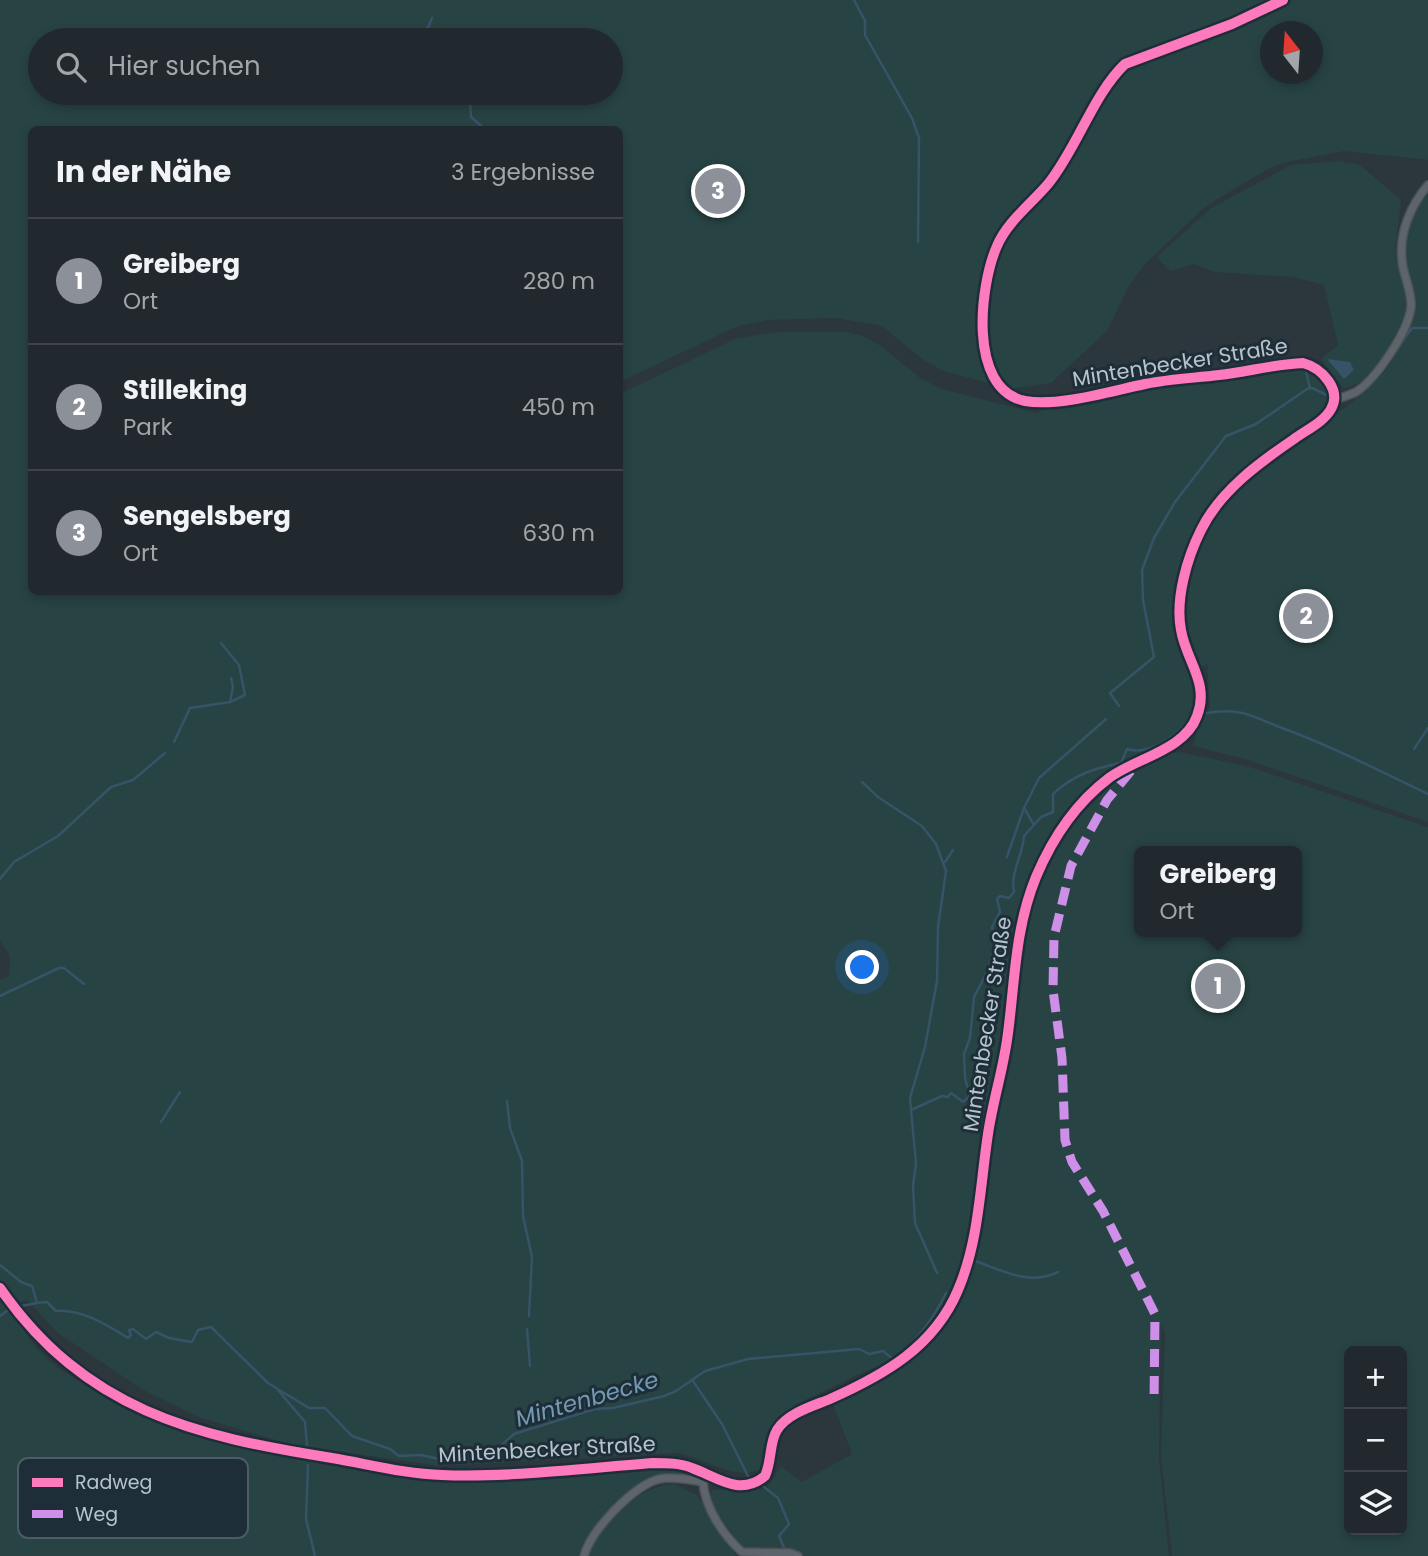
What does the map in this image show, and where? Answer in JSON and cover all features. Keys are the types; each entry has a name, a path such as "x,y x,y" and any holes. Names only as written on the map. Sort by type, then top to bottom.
{"street":[{"name":"Mintenbecker Straße","path":"0,1289 36,1334 89,1381 132,1406 214,1435 276,1449 440,1475 653,1463 688,1466 706,1479 745,1486 758,1481 768,1468 774,1436 785,1421 892,1368 920,1347 942,1319 968,1263 988,1133 1008,1033 1020,927 1034,882 1056,837 1093,792 1122,769 1173,744 1188,732 1201,705 1200,685 1183,639 1180,618 1189,560 1202,528 1239,482 1265,459 1327,415 1335,400 1334,389 1325,378 1311,365 1303,363 1150,383 1034,402 1004,391 990,368 983,347 982,327 996,248 1001,237 1055,175 1118,70 1132,60 1232,24 1283,0"},
{"path":"1335,400 1356,392 1378,368 1396,344 1409,319 1411,295 1402,260 1402,243 1406,223 1416,200 1428,185"},
{"path":"584,1556 597,1530 651,1482 669,1478 706,1479 706,1502 742,1552 790,1553 798,1556"}],"green space":[{"path":"0,0 1428,0 1428,160 1344,151 1283,163 1268,169 1206,206 1144,265 1130,284 1107,331 1051,383 1011,389 943,371 922,359 882,326 837,318 768,320 738,326 624,380 623,126 28,126 28,595 623,595 623,393 737,338 781,332 847,332 863,336 881,346 920,378 942,389 1036,413 1054,405 1161,386 1293,369 1314,375 1330,392 1329,406 1229,487 1201,531 1182,581 1176,617 1180,642 1195,682 1194,719 1180,735 1123,766 1100,785 1065,824 1035,870 1018,925 999,1060 983,1135 977,1195 964,1266 941,1318 920,1344 895,1364 870,1369 795,1405 772,1431 763,1467 743,1473 678,1453 440,1466 289,1444 201,1418 143,1390 58,1333 27,1300 8,1307 36,1348 55,1366 127,1410 234,1446 420,1478 459,1479 673,1467 698,1478 663,1477 632,1494 592,1529 582,1556 0,1556 0,980 9,976 10,956 0,941"},
{"path":"1339,161 1360,165 1401,200 1396,254 1406,300 1404,317 1383,357 1363,380 1343,388 1321,359 1338,345 1324,285 1292,277 1214,272 1194,264 1170,271 1157,257 1211,208 1291,165"},
{"path":"1428,194 1428,822 1245,759 1193,746 1200,722 1210,707 1207,664 1200,668 1189,645 1184,624 1184,603 1189,577 1202,540 1220,509 1244,483 1271,461 1358,397 1385,371 1394,358 1412,321 1413,294 1405,239 1414,213"},
{"path":"1180,752 1250,767 1428,827 1428,1556 1172,1556 1161,1457 1165,1333 1161,1324 1159,1458 1169,1556 804,1556 750,1551 740,1546 709,1501 712,1490 766,1489 781,1466 802,1482 852,1454 832,1402 875,1382 914,1356 936,1333 951,1310 963,1285 979,1234 995,1116 1012,1044 1018,966 1026,925 1039,886 1056,849 1070,827 1126,773 1145,761"},
{"path":"674,1484 697,1495 736,1556 588,1556 600,1531 621,1508 647,1491"}],"water":[{"path":"1327,359 1350,362 1354,370 1344,379"}],"waterway":[{"path":"854,0 865,21 865,35 912,118 919,138 918,242"},
{"path":"428,28 432,18"},
{"path":"470,105 471,117 481,126"},
{"path":"1383,369 1412,328 1428,328"},
{"path":"1306,371 1310,388"},
{"path":"1119,706 1110,693 1154,657 1143,600 1142,570 1154,538 1175,502 1226,436 1256,424 1307,389 1312,388 1329,396"},
{"path":"174,742 190,708 230,702 245,695 239,665 221,643"},
{"path":"230,702 233,687 231,678"},
{"name":"Mintenbecke","path":"1207,713 1231,711 1250,715 1325,745 1428,794"},
{"name":"Mintenbecke","path":"937,1273 915,1223 913,1186 916,1163 911,1110 942,1096 948,1097 951,1093 963,1102 970,1096 965,1078 964,1054 970,1038 974,997 989,968 995,943 992,927 1000,912 997,899 1000,896 1009,898 1014,892 1015,871 1024,836 1041,817 1053,812 1053,794 1068,782 1093,770 1121,763 1127,749 1154,747 1179,731 1191,717"},
{"path":"1034,825 1024,808 1039,778 1106,719"},
{"path":"1414,749 1428,728"},
{"path":"0,879 14,862 58,836 111,787 133,780 165,753"},
{"path":"862,782 878,797 922,826 936,844 946,871 938,927 937,981 925,1047 910,1098 911,1108"},
{"path":"1007,857 1024,808"},
{"path":"945,862 953,850"},
{"path":"0,996 59,968 64,968 84,984"},
{"path":"161,1122 180,1092"},
{"path":"507,1101 510,1128 522,1161 523,1216 532,1257 529,1316"},
{"path":"975,1261 1016,1276 1037,1278 1058,1272"},
{"name":"Mintenbecke","path":"0,1265 21,1282 32,1286 37,1303 47,1302 56,1311 85,1315 128,1338 131,1335 129,1330 133,1329 146,1339 156,1332 169,1338 192,1342 198,1330 211,1327 268,1383 309,1408 325,1408 352,1436 390,1449 399,1456 421,1455 458,1463 487,1458 514,1434 595,1409 613,1408 664,1396 705,1371 748,1359 859,1349 869,1354 883,1351 894,1360 924,1330 946,1293"},
{"path":"21,1306 37,1303"},
{"path":"0,1316 8,1310"},
{"path":"527,1329 530,1366"},
{"path":"693,1381 722,1424 750,1480"},
{"path":"278,1390 305,1422 307,1446"},
{"path":"308,1465 306,1519 315,1556"},
{"path":"764,1487 778,1498 789,1524 779,1536 784,1548"}],"marked path":[{"path":"1131,771 1107,800 1071,866 1054,937 1053,990 1062,1058 1065,1140 1072,1162 1103,1211 1155,1314 1154,1403"}],"cycle path":[{"path":"0,1288 33,1329 68,1363 106,1390 146,1410 188,1427 233,1439 428,1474 520,1474 663,1463 683,1465 728,1483 747,1485 765,1476 774,1435 788,1419 869,1380 905,1357 921,1343 948,1310 958,1290 970,1252 990,1121 1006,1046 1020,935 1036,877 1066,823 1097,788 1120,771 1171,745 1191,728 1197,716 1201,693 1181,630 1180,605 1187,566 1196,541 1209,516 1230,490 1267,458 1319,422 1328,414 1334,402 1334,394 1328,381 1317,370 1303,363 1154,382 1069,400 1025,401 1006,392 994,377 986,357 983,309 991,263 1001,237 1048,184 1104,90 1125,64 1232,24 1283,0"}],"place":[{"name":"Sengelsberg","path":"718,191"},
{"name":"Stilleking","path":"1306,616"},
{"name":"Greiberg","path":"1218,986"}]}
